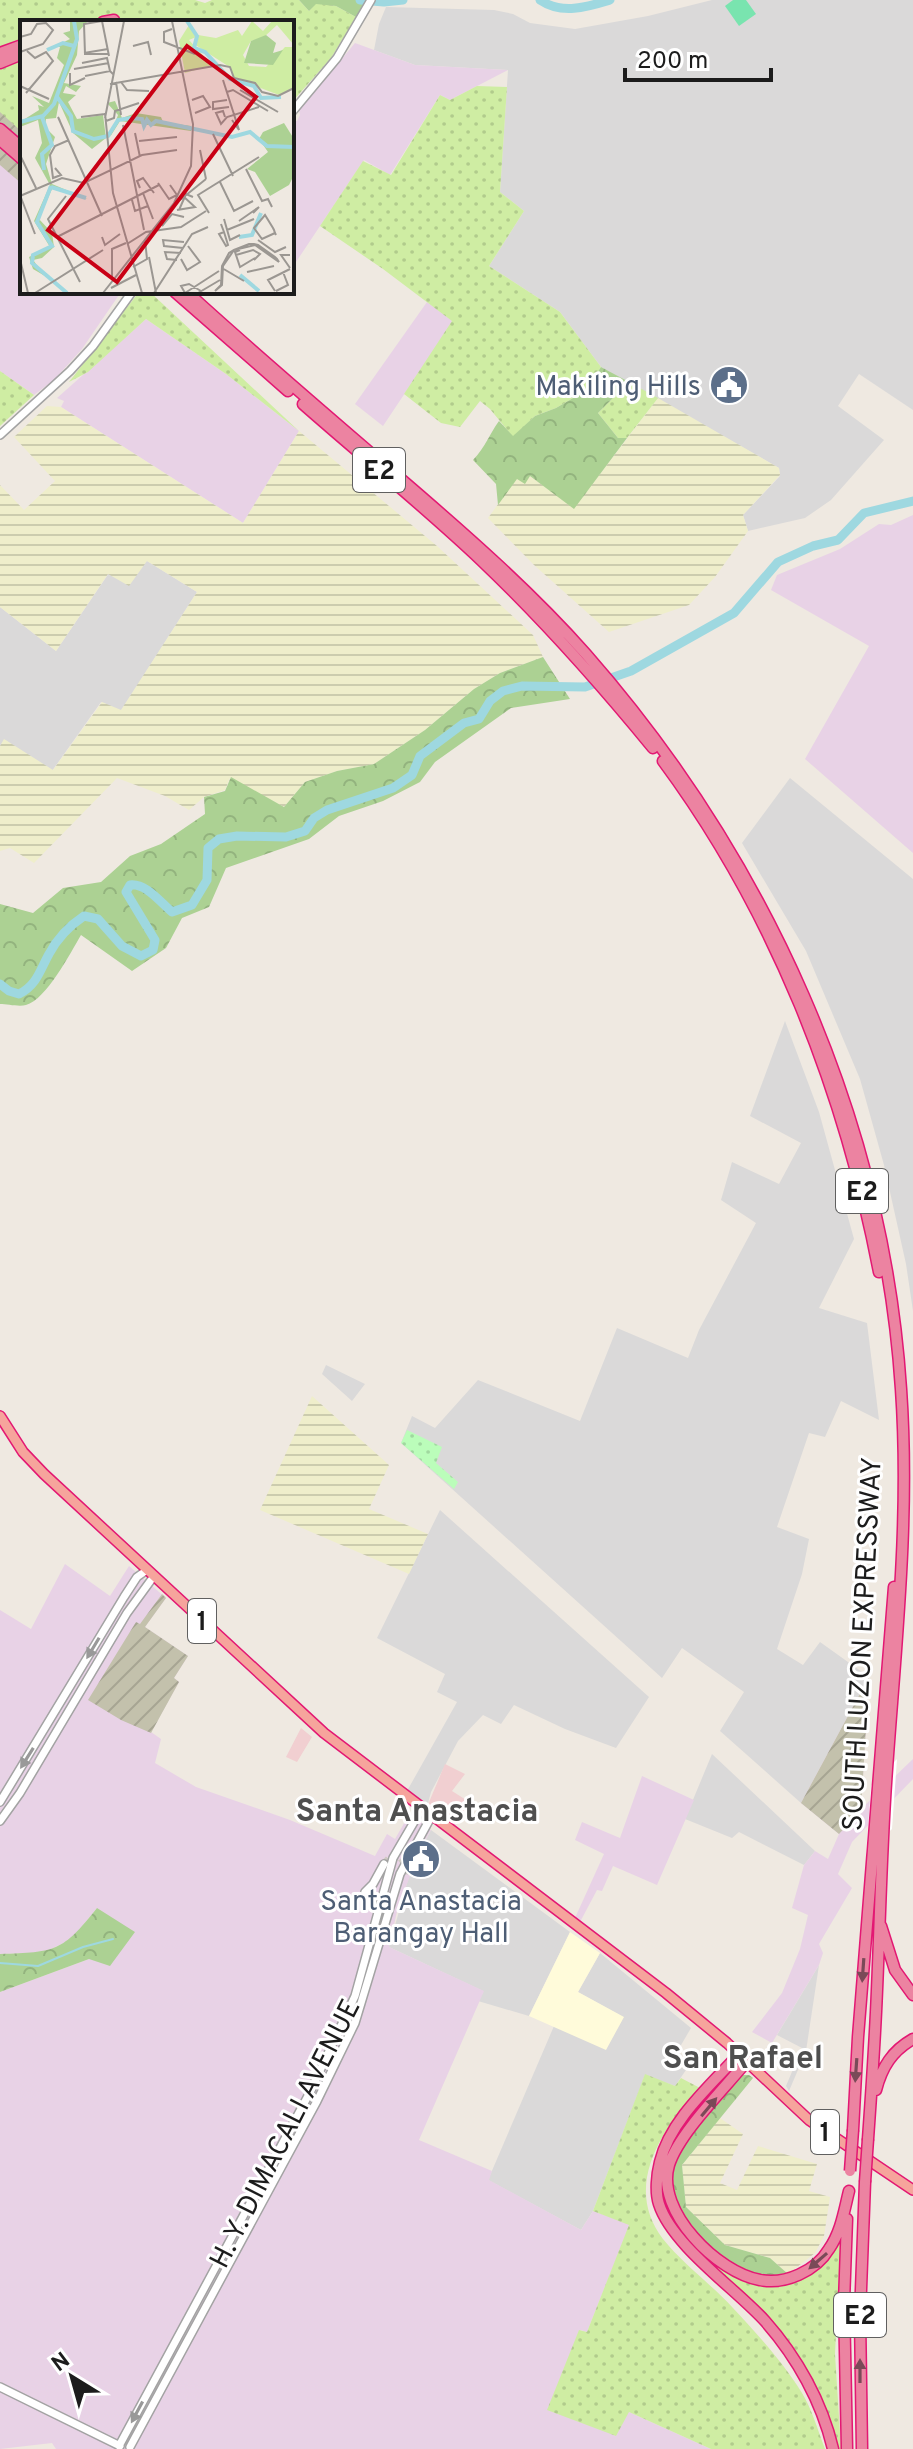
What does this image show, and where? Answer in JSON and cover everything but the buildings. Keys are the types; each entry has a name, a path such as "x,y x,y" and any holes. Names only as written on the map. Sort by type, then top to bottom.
{"highway":[{"path":"0,53 20,46"},
{"path":"0,63 20,55"},
{"path":"0,129 20,146"},
{"path":"0,140 20,157"},
{"name":"SOUTH LUZON EXPRESSWAY","path":"177,294 479,558 579,653"},
{"name":"SOUTH LUZON EXPRESSWAY","path":"189,294 486,554 579,653 678,770 715,825 779,939 831,1063 868,1183 891,1299 903,1435 902,1569 880,1878 877,2009 869,2119"},
{"name":"SOUTH LUZON EXPRESSWAY","path":"617,697 691,802 733,870 797,997 828,1078 867,1212 885,1304 892,1356 898,1496 895,1572 860,2009 849,2191"},
{"name":"1","path":"0,1416 29,1459 309,1722 666,1993 743,2058 809,2120 913,2190"},
{"path":"879,1916 895,1970 913,1995"},
{"path":"869,2119 884,2066 895,2052 913,2039"},
{"path":"743,2058 669,2165 667,2182 676,2216 709,2251 735,2270 762,2281 781,2280 814,2266 828,2253 842,2222 849,2191"},
{"path":"743,2058 685,2116 668,2140 660,2161 657,2185 659,2204 679,2236 765,2321 790,2354 823,2414 833,2449"},
{"name":"E2","path":"862,2449 860,2331 869,2119"},
{"name":"E2","path":"847,2449 844,2302 849,2191"}],"street":[{"path":"294,110 337,58 371,0"},
{"path":"0,435 70,371 93,346 131,294"},
{"path":"0,1802 137,1577 150,1573"},
{"path":"0,1821 150,1573"},
{"path":"45,1728 55,1734"},
{"name":"H. Y. DIMACALI AVENUE","path":"119,2446 308,2096 355,1996 393,1858 421,1810"},
{"name":"H. Y. DIMACALI AVENUE","path":"131,2448 317,2101 355,2023 400,1874 431,1817"},
{"path":"407,1832 418,1839"},
{"path":"365,1892 384,1864"},
{"path":"392,1903 405,1875"},
{"path":"308,2096 317,2101"},
{"path":"0,2387 119,2446 131,2448"}],"shaded area":[{"name":"Makiling Hills","path":"712,0 913,0 913,410 859,374 838,406 884,440 831,500 805,518 748,531 743,515 780,476 779,468 601,367 560,312 489,266 524,211 500,192 508,70 415,65 374,50 386,7 494,10 513,14 530,23 575,29"},
{"path":"355,43 415,65 508,70 450,100 440,95 390,175 364,160 294,265 294,121 300,115 299,110"},
{"path":"0,107 20,125 20,182 0,165"},
{"path":"0,164 20,181 20,294 120,294 82,349 54,380 34,395 0,371"},
{"path":"427,302 453,321 383,426 355,404"},
{"path":"146,319 226,374 299,431 243,523 61,407 64,401 57,398"},
{"path":"913,515 913,853 805,759 869,646 771,590 777,575 840,549 879,524 891,525"},
{"path":"147,561 197,592 121,711 101,702 52,771 5,740 0,746 0,607 56,651 109,573"},
{"path":"790,778 913,879 913,1311 884,1165 860,1079 806,951 742,843"},
{"path":"785,1021 819,1112 854,1239 819,1308 867,1323 879,1420 841,1401 825,1437 809,1433 777,1527 809,1539 802,1574 777,1649 803,1665 820,1642 869,1677 801,1803 720,1731 744,1692 682,1648 662,1678 401,1443 412,1416 435,1428 478,1380 580,1421 617,1328 688,1358 699,1330 756,1223 721,1200 732,1162 779,1184 801,1143 750,1116"},
{"path":"326,1365 365,1384 352,1401 322,1374"},
{"path":"440,1510 649,1697 616,1748 514,1705 501,1724 483,1715 458,1741 431,1792 427,1807 407,1791 457,1702 437,1692 445,1674 377,1638"},
{"path":"65,1564 110,1596 129,1566 166,1598 145,1627 188,1656 174,1678 179,1682 151,1732 161,1739 155,1763 196,1787 290,1820 375,1856 387,1834 395,1839 410,1813 431,1830 412,1865 389,1947 484,1991 419,2140 492,2171 489,2180 581,2230 593,2211 630,2224 587,2332 580,2330 629,2412 711,2449 56,2449 52,2443 0,2449 0,1992 89,1959 97,1908 72,1939 43,1953 0,1954 0,1610 31,1629"},
{"path":"162,1594 166,1598 145,1627 188,1656 174,1678 179,1682 151,1733 121,1720 88,1700 136,1622 140,1624"},
{"path":"869,1677 861,1809 913,1759 913,1779 852,1842 838,1874 852,1888 819,1944 823,1953 819,1965 772,2043 752,2032 782,1993 800,1949 808,1915 792,1908 804,1865 815,1851 828,1859 839,1834 801,1803"},
{"path":"869,1677 861,1810 839,1834 801,1803"},
{"path":"301,1728 312,1737 297,1762 286,1757"},
{"path":"712,1754 815,1851 804,1865 739,1832 732,1838 685,1819"},
{"path":"445,1764 465,1774 452,1791 471,1803 454,1825 427,1807"},
{"path":"642,1776 694,1800 657,1885 613,1866 602,1891 597,1890 580,1922 575,1918 604,1854 575,1840 582,1822 620,1838"},
{"path":"431,1830 570,1932 529,2016 478,2001 483,1991 389,1947 412,1865"},
{"path":"570,1932 600,1953 578,1992 624,2017 606,2050 529,2016"},
{"path":"600,1953 691,2028 677,2052 682,2055 677,2065 686,2070 675,2086 645,2075 593,2211 581,2230 488,2180 554,2026 606,2049 623,2017 578,1992"},
{"path":"819,1965 806,2051 789,2091 786,2086 802,2048 777,2035"}],"green space":[{"path":"0,0 195,0 205,3 212,0 299,0 309,11 316,3 336,6 356,17 331,58 294,100 294,20 20,20 20,130 0,112"},
{"path":"299,0 367,0 356,17 336,6 316,4 309,11"},
{"path":"733,0 746,0 756,14 739,26 725,6"},
{"path":"477,86 507,87 500,192 524,211 489,266 560,312 601,367 585,391 535,416 513,437 480,401 460,427 441,423 404,394 452,321 320,226 363,161 391,175 440,95 450,100"},
{"path":"137,294 152,294 299,431 226,374 146,319 88,372 69,382"},
{"path":"601,367 629,382 598,413 618,438 627,438 574,509 530,476 525,484 517,479 498,505 496,484 473,460 499,421 513,436 535,416 585,391"},
{"path":"0,371 34,395 0,426"},
{"path":"629,382 658,398 627,438 618,438 598,413"},
{"path":"658,398 779,468 780,475 743,515 748,531 715,577 689,605 609,632 534,565 488,518 517,478 530,476 574,508"},
{"path":"47,406 61,407 243,523 299,431 437,546 533,635 543,657 500,673 474,689 425,730 374,764 337,771 305,782 284,807 230,778 225,790 204,797 189,810 165,796 117,778 34,863 10,848 0,851 0,746 4,739 53,770 102,702 121,710 197,592 147,561 129,586 108,574 56,651 0,607 0,485 24,510 55,481 14,437"},
{"path":"543,657 570,699 511,708 435,762 420,782 383,801 339,816 309,839 226,868 209,907 182,918 166,948 132,971 81,935 57,974 34,1001 23,1006 0,1004 0,904 33,913 63,888 101,882 130,856 161,844 205,814 204,797 225,791 231,777 284,807 305,782 337,771 374,764 425,730 474,689 500,673"},
{"path":"312,1396 389,1465 369,1509 428,1534 409,1574 260,1510"},
{"path":"407,1430 442,1447 436,1463 458,1482 454,1489 401,1443"},
{"path":"97,1908 135,1932 110,1966 89,1959 0,1992 0,1954 56,1947 75,1933"},
{"path":"645,2074 675,2086 681,2078 700,2088 673,2121 652,2158 646,2199 651,2219 671,2248 733,2308 787,2370 806,2399 825,2449 711,2449 629,2412 616,2436 547,2410 579,2330 587,2332 629,2225 593,2211"},
{"path":"742,2075 753,2078 682,2165 686,2207 725,2245 770,2258 788,2274 773,2278 745,2272 716,2252 690,2225 674,2195 672,2177 678,2155"},
{"path":"720,2118 743,2134 720,2183 737,2190 758,2146 817,2164 809,2191 830,2197 824,2236 815,2253 788,2274 770,2258 725,2245 686,2207 682,2165"},
{"path":"841,2233 835,2354 841,2449 837,2449 817,2396 749,2301 711,2263 714,2259 750,2281 812,2270"}],"pier":[{"path":"897,1759 892,1829 866,1854 871,1786"}],"waterway":[{"path":"360,0 403,0"},
{"path":"540,0 548,5 566,8 610,0"},
{"path":"0,984 19,994 30,986 60,937 84,916 98,919 122,946 141,956 153,950 155,940 126,892 130,885 147,890 172,912 192,905 207,880 208,848 219,839 237,836 286,837 305,831 314,818 327,810 393,788 412,775 420,756 464,723 479,719 490,701 503,691 522,686 585,687 631,671 734,613 778,562 813,546 838,540 864,513 913,501"},
{"path":"0,1963 38,1966 83,1947 113,1939"}],"tunnel":[{"path":"384,1864 390,1857 400,1857 406,1865 405,1875"}],"place":[{"name":"Makiling Hills","path":"729,385"},
{"name":"Santa Anastacia Barangay Hall","path":"421,1859"}],"district":[{"name":"Santa Anastacia","path":"417,1810"},
{"name":"San Rafael","path":"743,2057"}]}
